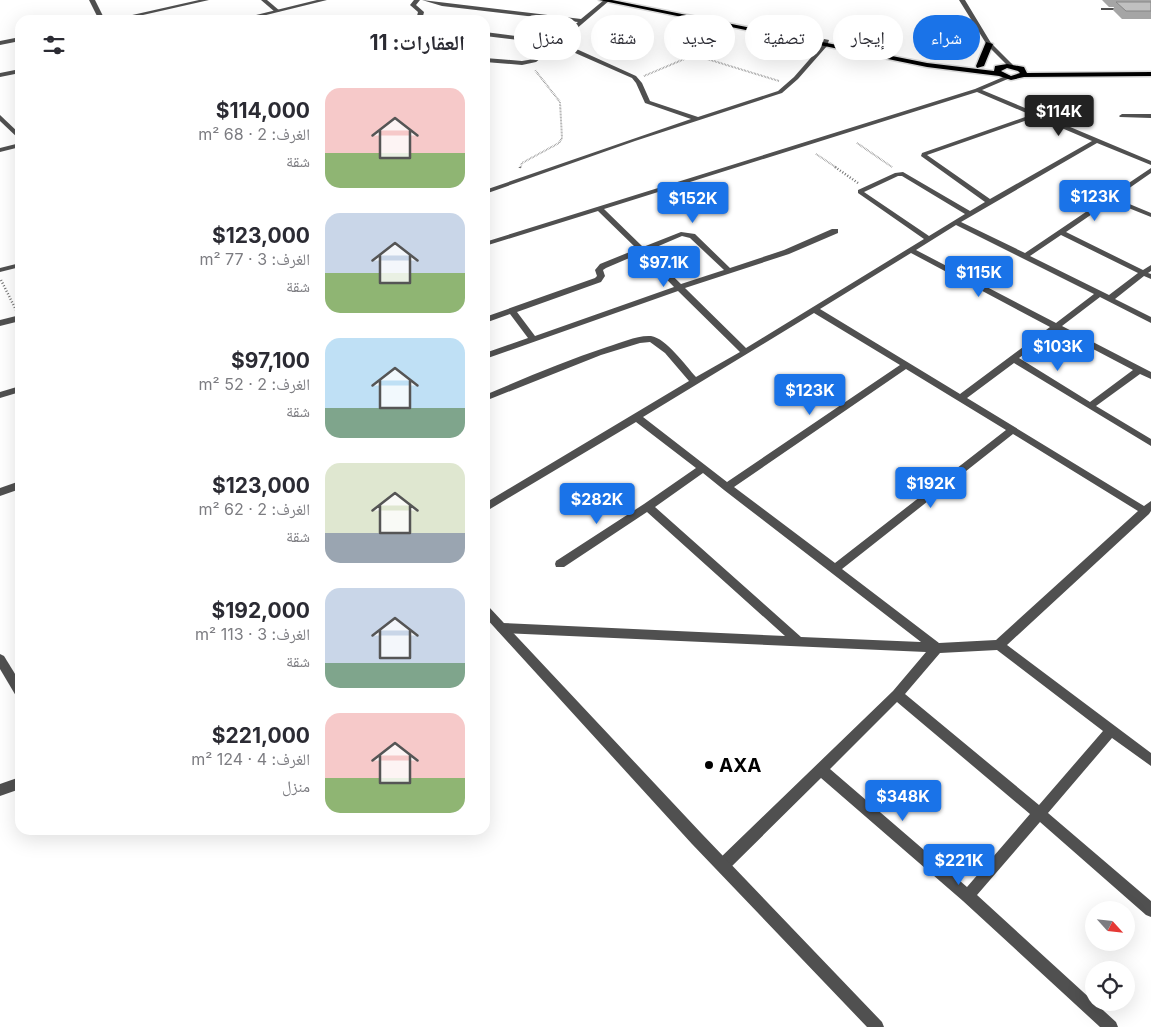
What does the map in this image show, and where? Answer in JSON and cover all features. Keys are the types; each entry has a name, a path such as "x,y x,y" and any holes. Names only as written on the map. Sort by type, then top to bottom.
{"main road":[{"path":"605,0 825,43 934,61 980,66 998,71 1008,77 1017,78 1022,72"},
{"path":"629,0 927,65 998,71 1011,66 1022,72 1069,75 1151,74"},
{"path":"980,66 989,44"}],"street":[{"path":"92,0 100,15"},
{"path":"134,15 188,2 206,0"},
{"path":"264,0 277,11"},
{"path":"260,15 324,0"},
{"path":"418,0 413,4 421,12 420,15"},
{"path":"425,0 442,4 582,21 605,0"},
{"path":"962,0 989,44 1011,66"},
{"path":"490,35 514,38"},
{"path":"0,43 15,40"},
{"path":"490,190 633,140 780,92 825,43"},
{"path":"581,54 636,79 647,102 698,119"},
{"path":"490,60 527,63 536,60"},
{"path":"0,76 15,72"},
{"path":"490,242 977,90 1008,77"},
{"path":"977,90 1151,163"},
{"path":"990,202 932,162 924,154 936,148 1036,115"},
{"path":"1122,116 1151,116"},
{"path":"0,117 15,133"},
{"path":"490,505 745,352 956,222 1096,141"},
{"path":"0,150 15,146"},
{"path":"1026,256 1151,170"},
{"path":"928,239 860,192 864,188 898,174 903,174 970,214"},
{"path":"1110,198 1144,214 1151,215"},
{"path":"599,208 745,352"},
{"path":"956,222 1151,320"},
{"path":"490,354 679,287 803,247 835,231"},
{"path":"1062,232 1147,275"},
{"path":"490,318 598,280 601,276 600,268 681,234 692,236 729,271"},
{"path":"910,250 1151,376"},
{"path":"0,270 15,266"},
{"path":"1109,299 1147,275 1151,267"},
{"path":"961,398 1099,294"},
{"path":"814,309 1012,430 1148,508 999,645"},
{"path":"512,311 533,340"},
{"path":"0,323 15,318"},
{"path":"490,396 572,363 645,339 658,343 695,382"},
{"path":"1014,359 1151,444"},
{"path":"727,487 906,365"},
{"path":"1090,406 1140,370"},
{"path":"0,395 15,390"},
{"path":"636,417 937,648"},
{"path":"835,569 1012,430"},
{"path":"560,564 648,507 703,468"},
{"path":"0,492 15,487"},
{"path":"648,507 798,642"},
{"path":"490,615 877,1027"},
{"path":"502,628 937,648 999,645 1151,760"},
{"path":"723,865 897,695 937,648"},
{"path":"0,660 15,684"},
{"path":"897,695 1039,812 1151,910"},
{"path":"968,896 1112,730"},
{"path":"820,769 968,896 1112,1027"},
{"path":"0,790 15,785"}],"lane":[{"path":"1102,9 1132,8"}],"path":[{"path":"636,79 694,55 789,84"},
{"path":"527,63 550,87 560,102 562,138 559,143 522,163 520,168 528,178"},
{"path":"857,143 903,174"},
{"path":"816,154 864,188"},
{"path":"0,277 15,307"}],"building":[{"path":"1116,2 1151,2 1151,11 1126,11"}],"place":[{"name":"AXA","path":"709,765"}]}
